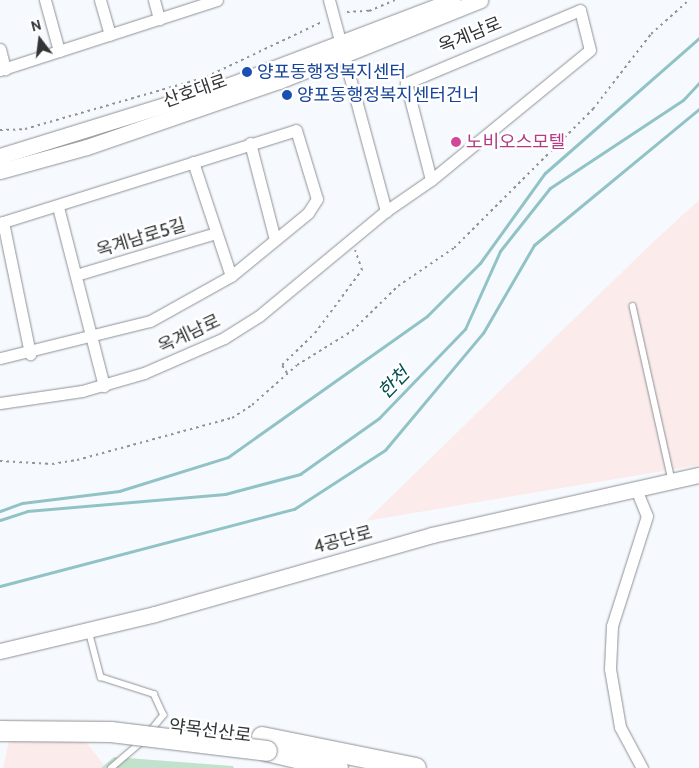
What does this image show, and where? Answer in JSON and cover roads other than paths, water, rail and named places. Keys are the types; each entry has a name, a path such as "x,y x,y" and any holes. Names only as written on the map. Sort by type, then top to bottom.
{"highway":[{"name":"약목선산로","path":"0,718 139,723 416,768"},
{"name":"약목선산로","path":"0,731 155,736 264,744 338,768"}],"street":[{"path":"45,0 59,51"},
{"path":"100,0 110,34"},
{"path":"154,0 159,19"},
{"path":"329,0 386,211"},
{"name":"산호대로","path":"0,156 134,118 343,51 453,0"},
{"name":"산호대로","path":"0,171 165,122 343,51 480,0"},
{"path":"0,49 2,70 211,1"},
{"name":"옥계남로","path":"0,403 104,386 224,338 259,316 386,211 431,180 590,50 580,10 406,83 431,180"},
{"path":"0,358 30,354 150,321 231,276 308,213 317,199 296,130 250,143 58,207 2,222 30,354"},
{"path":"250,143 275,240"},
{"path":"193,162 231,276"},
{"name":"옥계남로5길","path":"58,207 104,386"},
{"name":"옥계남로5길","path":"76,276 216,233"},
{"name":"4공단로","path":"0,652 89,631 432,536 699,475"},
{"path":"636,489 647,516 612,626 610,669 620,727 642,768"}],"lane":[{"path":"634,306 672,481"},
{"path":"89,631 101,677 154,694 164,714 138,749 111,768"}],"waterway":[{"path":"0,511 22,503 119,491 228,457 427,316 480,263 545,173 699,38"},
{"name":"한천","path":"0,520 27,511 225,494 300,474 379,418 465,329 500,251 550,188 683,100 699,83"},
{"path":"0,586 294,509 385,450 483,333 534,245 699,109"}],"place":[{"name":"양포동행정복지센터","path":"247,72"},
{"name":"양포동행정복지센터건너","path":"287,95"},
{"name":"노비오스모텔","path":"456,142"}]}
